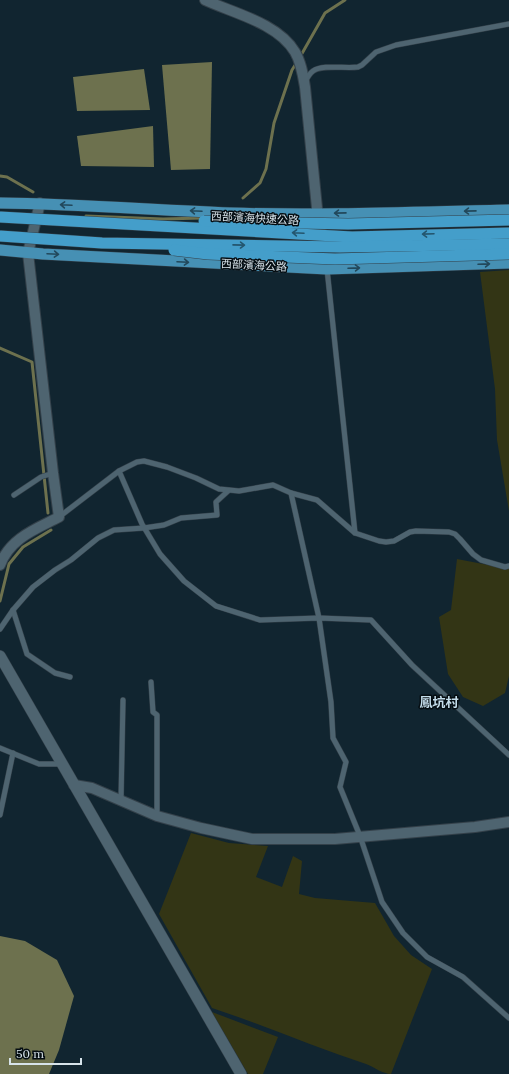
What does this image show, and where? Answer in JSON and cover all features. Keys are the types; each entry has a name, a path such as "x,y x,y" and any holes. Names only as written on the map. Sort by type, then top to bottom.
{"highway":[{"name":"西部濱海快速公路","path":"0,217 352,236 509,233"},
{"path":"73,220 348,224 509,220"},
{"path":"0,236 102,243 208,254 335,259 509,254"},
{"path":"102,243 340,247 509,244"}],"main road":[{"path":"0,203 40,203 231,212 318,214 509,210"},
{"name":"西部濱海公路","path":"0,250 28,253 328,269 509,263"}],"street":[{"path":"205,0 264,25 282,36 295,52 305,87 318,214 328,269"},
{"path":"0,565 2,559 21,537 59,517 28,253 40,203"},
{"path":"0,656 241,1074"},
{"path":"74,785 92,788 158,816 201,828 252,839 335,839 475,827 509,822"}],"lane":[{"path":"305,87 305,82 309,75 319,68 358,67 376,52 396,45 509,24"},
{"path":"328,269 355,533"},
{"path":"59,517 120,470 137,462 144,461 167,467 196,478 219,490 239,491 273,485 291,493 317,500 355,533 379,541 394,541 410,532 416,531 449,532 455,534 473,554 481,560 506,567 509,566"},
{"path":"120,470 144,528 160,554 184,581 216,606 260,620 319,618 371,620 412,665 509,755"},
{"path":"14,495 41,477 53,473"},
{"path":"0,628 33,587 71,560 98,538 114,530 144,528 164,524 181,518 217,516 216,502 228,491"},
{"path":"291,493 319,618 333,738 346,762 340,787 360,836 382,902 403,933 426,957 463,977 509,1018"},
{"path":"13,610 27,654 55,673 70,677"},
{"path":"151,682 153,712 157,715 158,816"},
{"path":"121,800 123,700"},
{"path":"0,748 39,764 62,764"},
{"path":"0,815 13,753"}],"shaded area":[{"path":"212,62 210,169 171,170 162,65"},
{"path":"144,69 150,110 77,111 73,77"},
{"path":"153,126 154,167 81,166 77,136"},
{"path":"509,270 509,511 497,440 495,389 480,272"},
{"path":"457,559 509,569 509,676 505,693 483,706 463,697 448,674 439,617 451,610"},
{"path":"191,833 229,843 268,846 256,877 282,887 293,856 302,861 299,894 315,898 375,903 394,936 411,955 432,969 391,1074 212,1008 159,914"},
{"path":"0,936 25,941 57,960 74,996 59,1050 49,1074 0,1074"},
{"path":"212,1012 278,1037 263,1074 248,1074"}],"waterway":[{"path":"300,57 325,13 345,0"},
{"path":"243,198 260,183 266,169 274,123 292,70 297,62"},
{"path":"0,176 7,177 33,192"},
{"path":"86,216 163,219 202,218"},
{"path":"0,348 32,362 48,513"},
{"path":"0,601 9,564 23,547 51,530"}],"district":[{"name":"鳳坑村","path":"439,702"}]}
